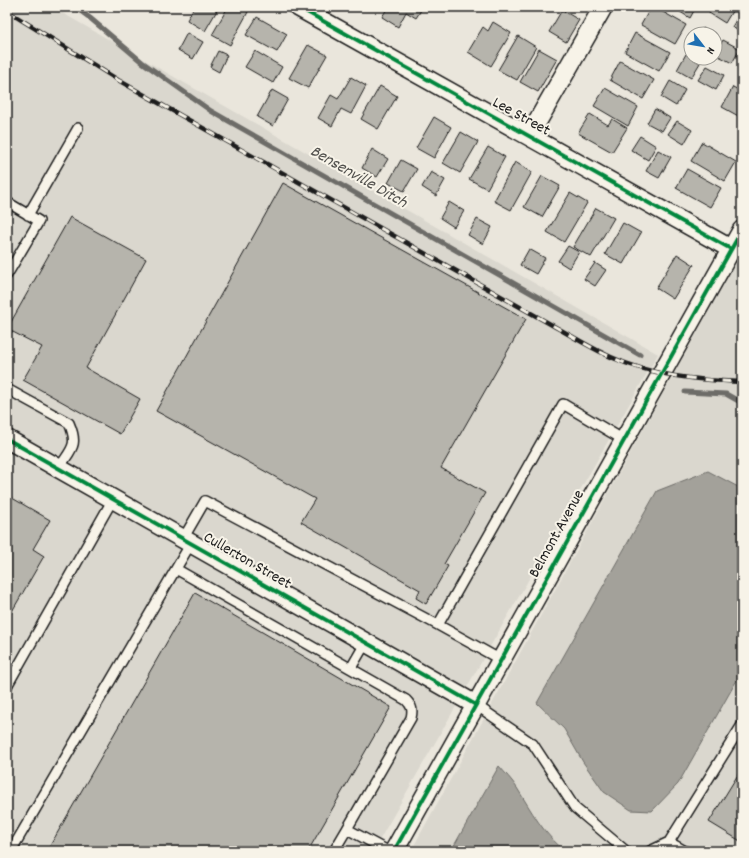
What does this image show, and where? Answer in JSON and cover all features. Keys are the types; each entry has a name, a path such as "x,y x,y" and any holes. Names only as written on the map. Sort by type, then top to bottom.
{"street":[{"name":"Lee Street","path":"298,7 318,12 529,136 734,251"},
{"path":"529,136 603,7"},
{"name":"Belmont Avenue","path":"394,851 624,440 734,251 742,230"},
{"name":"Cullerton Street","path":"7,439 476,705"}],"lane":[{"path":"28,215 78,128"},
{"path":"7,202 39,221 7,275"},
{"path":"7,389 69,423 73,433 74,444 59,468"},
{"path":"438,625 563,404 624,440"},
{"path":"7,686 112,499"},
{"path":"12,851 176,569 205,501 501,660"},
{"path":"176,569 351,668 406,700 412,706 411,718 334,851"},
{"path":"351,668 366,642"},
{"path":"476,705 533,744 575,808 626,851"},
{"path":"650,851 669,842 742,725"},
{"path":"347,829 388,851"},
{"path":"669,842 685,851"}],"shaded area":[{"path":"7,7 52,7 658,354 373,851 7,851"},
{"path":"742,252 742,851 411,851 660,399"},
{"path":"708,471 742,489 742,671 678,784 652,811 631,810 604,792 583,762 564,729 537,703 657,491"},
{"path":"499,766 511,779 533,814 551,838 566,851 451,851"}],"building":[{"path":"194,7 219,7 205,31 187,20"},
{"path":"228,7 240,7 248,12 230,45 212,35"},
{"path":"388,7 423,7 416,18 406,12 398,27 382,17"},
{"path":"651,7 654,7 686,25 683,26 683,30 675,44 641,25"},
{"path":"672,7 696,7 690,18"},
{"path":"713,7 734,8 725,23 709,13"},
{"path":"562,10 579,20 566,42 549,32"},
{"path":"740,13 742,14 742,33 732,27"},
{"path":"257,17 287,34 277,52 246,35"},
{"path":"493,22 511,33 491,66 468,52 483,27 488,31"},
{"path":"187,33 203,42 193,59 178,50"},
{"path":"635,33 670,52 659,71 625,52"},
{"path":"518,36 536,47 517,80 498,70"},
{"path":"723,40 740,49 732,63 723,58"},
{"path":"308,45 327,55 308,88 289,78"},
{"path":"539,49 557,59 538,92 520,82"},
{"path":"218,51 227,55 219,72 210,67"},
{"path":"255,51 282,67 273,83 245,67"},
{"path":"683,59 683,66 698,66 691,78 677,70"},
{"path":"620,61 654,80 643,99 610,80"},
{"path":"707,66 724,75 716,90 698,80"},
{"path":"351,77 366,86 351,114 341,109 332,126 318,118 331,95 338,99"},
{"path":"670,81 685,90 676,106 661,97"},
{"path":"380,86 397,96 378,129 361,119"},
{"path":"733,87 742,92 742,118 722,107"},
{"path":"605,88 638,107 628,126 594,106"},
{"path":"272,90 288,99 273,126 257,117"},
{"path":"655,109 670,118 662,131 647,123"},
{"path":"590,114 608,125 612,119 627,128 612,152 578,133"},
{"path":"434,117 451,127 434,158 416,148"},
{"path":"677,121 692,130 684,144 668,134"},
{"path":"461,132 478,142 460,173 443,163"},
{"path":"640,136 656,146 648,160 631,150"},
{"path":"702,142 736,162 725,181 691,161"},
{"path":"488,147 505,157 487,189 469,179"},
{"path":"372,149 388,159 377,177 362,168"},
{"path":"658,150 671,157 659,178 646,171"},
{"path":"401,160 417,169 404,191 388,183"},
{"path":"515,162 532,172 511,210 494,201"},
{"path":"687,169 721,188 710,207 676,188"},
{"path":"431,172 445,180 436,196 422,187"},
{"path":"542,176 560,186 542,217 524,207"},
{"path":"283,183 526,319 441,468 485,493 444,564 448,566 426,604 416,598 420,590 301,522 315,499 156,411"},
{"path":"570,193 587,203 564,242 547,232"},
{"path":"449,202 464,211 454,227 440,218"},
{"path":"596,208 614,218 591,257 573,247"},
{"path":"70,217 146,259 86,368 140,399 120,434 23,380 42,347 7,329"},
{"path":"477,219 492,227 483,244 468,235"},
{"path":"623,223 641,233 623,264 605,254"},
{"path":"568,246 579,252 569,268 558,261"},
{"path":"529,249 545,258 536,274 520,265"},
{"path":"677,254 694,265 673,299 656,288"},
{"path":"595,263 606,270 595,286 584,279"},
{"path":"7,495 50,520 33,549 44,556 7,620"},
{"path":"195,593 391,707 308,851 47,851"},
{"path":"742,768 742,842 709,822"}],"waterway":[{"name":"Bensenville Ditch","path":"75,7 142,62 211,111 640,355"},
{"name":"Bensenville Ditch","path":"685,392 726,394 742,403"}],"railway":[{"path":"7,11 118,80 582,342 642,369 675,376 742,382"}],"cycle path":[{"path":"298,7 731,249"},
{"path":"394,851 742,230"},
{"path":"7,439 476,705"}]}
